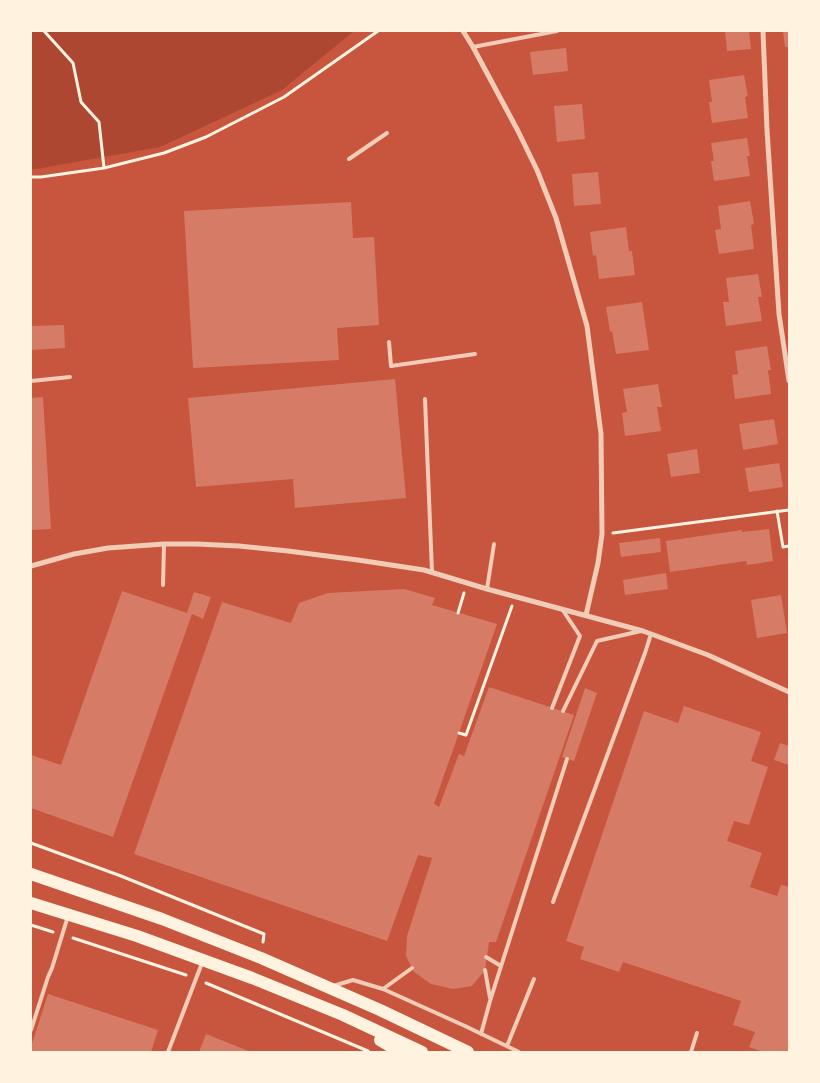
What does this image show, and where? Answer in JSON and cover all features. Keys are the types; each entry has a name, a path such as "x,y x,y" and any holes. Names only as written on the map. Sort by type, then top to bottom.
{"main road":[{"path":"31,874 162,919 260,958 328,987 468,1052"},
{"path":"31,903 137,936 252,978 422,1052"},
{"path":"343,1016 362,1030 400,1052"}],"street":[{"path":"463,31 518,131 537,170 556,218 587,326 601,434 602,534 598,563 586,615"},
{"path":"763,31 767,130 779,305 789,381"},
{"path":"31,566 92,550 124,546 204,544 249,547 358,560 432,572 487,589 643,631 708,654 789,692"}],"lane":[{"path":"473,47 557,31"},
{"path":"349,159 387,133"},
{"path":"389,342 391,366 475,354"},
{"path":"31,381 70,377"},
{"path":"424,399 432,572"},
{"path":"163,585 164,544"},
{"path":"487,589 494,544"},
{"path":"552,708 580,636 562,609"},
{"path":"563,711 597,641 643,631"},
{"path":"553,902 651,634"},
{"path":"481,1034 568,759"},
{"path":"31,1030 68,914"},
{"path":"486,957 502,966"},
{"path":"168,1052 203,960"},
{"path":"383,989 412,968"},
{"path":"485,970 490,1001"},
{"path":"507,1046 534,979"},
{"path":"328,987 353,980 383,989 519,1052"},
{"path":"690,1052 697,1033"}],"path":[{"path":"44,31 73,63 81,102 99,122 104,168"},
{"path":"31,177 104,168 164,153 206,137 284,98 378,31"},
{"path":"602,534 789,510"},
{"path":"777,511 783,547 789,546"},
{"path":"458,613 468,583"},
{"path":"459,733 466,735 515,596"},
{"path":"31,843 121,876 264,934 260,958"}],"shaded area":[{"path":"31,31 354,31 282,90 160,147 31,169"}],"building":[{"path":"725,31 749,31 751,49 727,51"},
{"path":"783,31 789,31 789,47 785,47"},
{"path":"566,48 568,71 533,75 530,52"},
{"path":"744,75 748,96 745,97 748,118 712,123 709,102 712,102 709,80"},
{"path":"582,104 585,139 557,142 554,106"},
{"path":"747,138 750,156 747,156 750,176 714,181 711,161 714,161 711,143"},
{"path":"598,172 601,204 574,206 572,174"},
{"path":"750,201 754,224 751,225 754,249 719,254 715,230 721,229 718,206"},
{"path":"351,202 353,238 374,237 379,325 337,328 339,360 193,368 184,211"},
{"path":"626,227 635,275 599,279 596,255 593,256 590,232"},
{"path":"758,274 762,297 758,297 762,321 726,326 723,302 729,302 726,278"},
{"path":"642,302 649,350 616,354 606,307"},
{"path":"64,325 65,348 31,350 31,326"},
{"path":"767,346 771,370 768,370 771,394 735,399 732,375 738,374 735,351"},
{"path":"395,379 406,498 295,508 293,479 196,487 188,398"},
{"path":"658,384 662,407 657,407 661,431 625,436 622,413 627,412 623,389"},
{"path":"43,397 51,529 31,530 31,398"},
{"path":"774,419 778,444 743,450 739,424"},
{"path":"697,449 700,473 671,477 667,454"},
{"path":"779,463 783,487 749,492 745,468"},
{"path":"769,529 773,561 747,565 746,561 670,572 666,541 742,530 742,532"},
{"path":"660,538 661,552 621,557 619,543"},
{"path":"666,573 668,589 625,595 623,580"},
{"path":"404,589 435,598 432,605 497,624 434,804 439,807 459,754 464,756 489,687 574,715 496,942 489,942 485,970 472,986 453,989 431,984 414,972 406,956 407,936 432,858 418,855 387,941 134,854 222,602 291,623 299,603 328,593"},
{"path":"122,591 187,613 194,592 211,597 203,619 192,614 113,837 31,808 31,755 61,765"},
{"path":"781,595 787,633 757,638 751,600"},
{"path":"585,688 597,693 574,761 562,757"},
{"path":"684,706 761,732 751,761 768,767 749,825 734,821 727,841 762,853 750,887 777,896 781,885 789,887 789,1052 763,1052 749,1047 755,1032 733,1025 741,1001 623,962 619,972 580,959 584,947 566,941 644,711 678,723"},
{"path":"780,743 789,746 789,765 774,760"},
{"path":"48,994 158,1030 151,1052 31,1052"},
{"path":"206,1034 251,1052 199,1052"}]}
